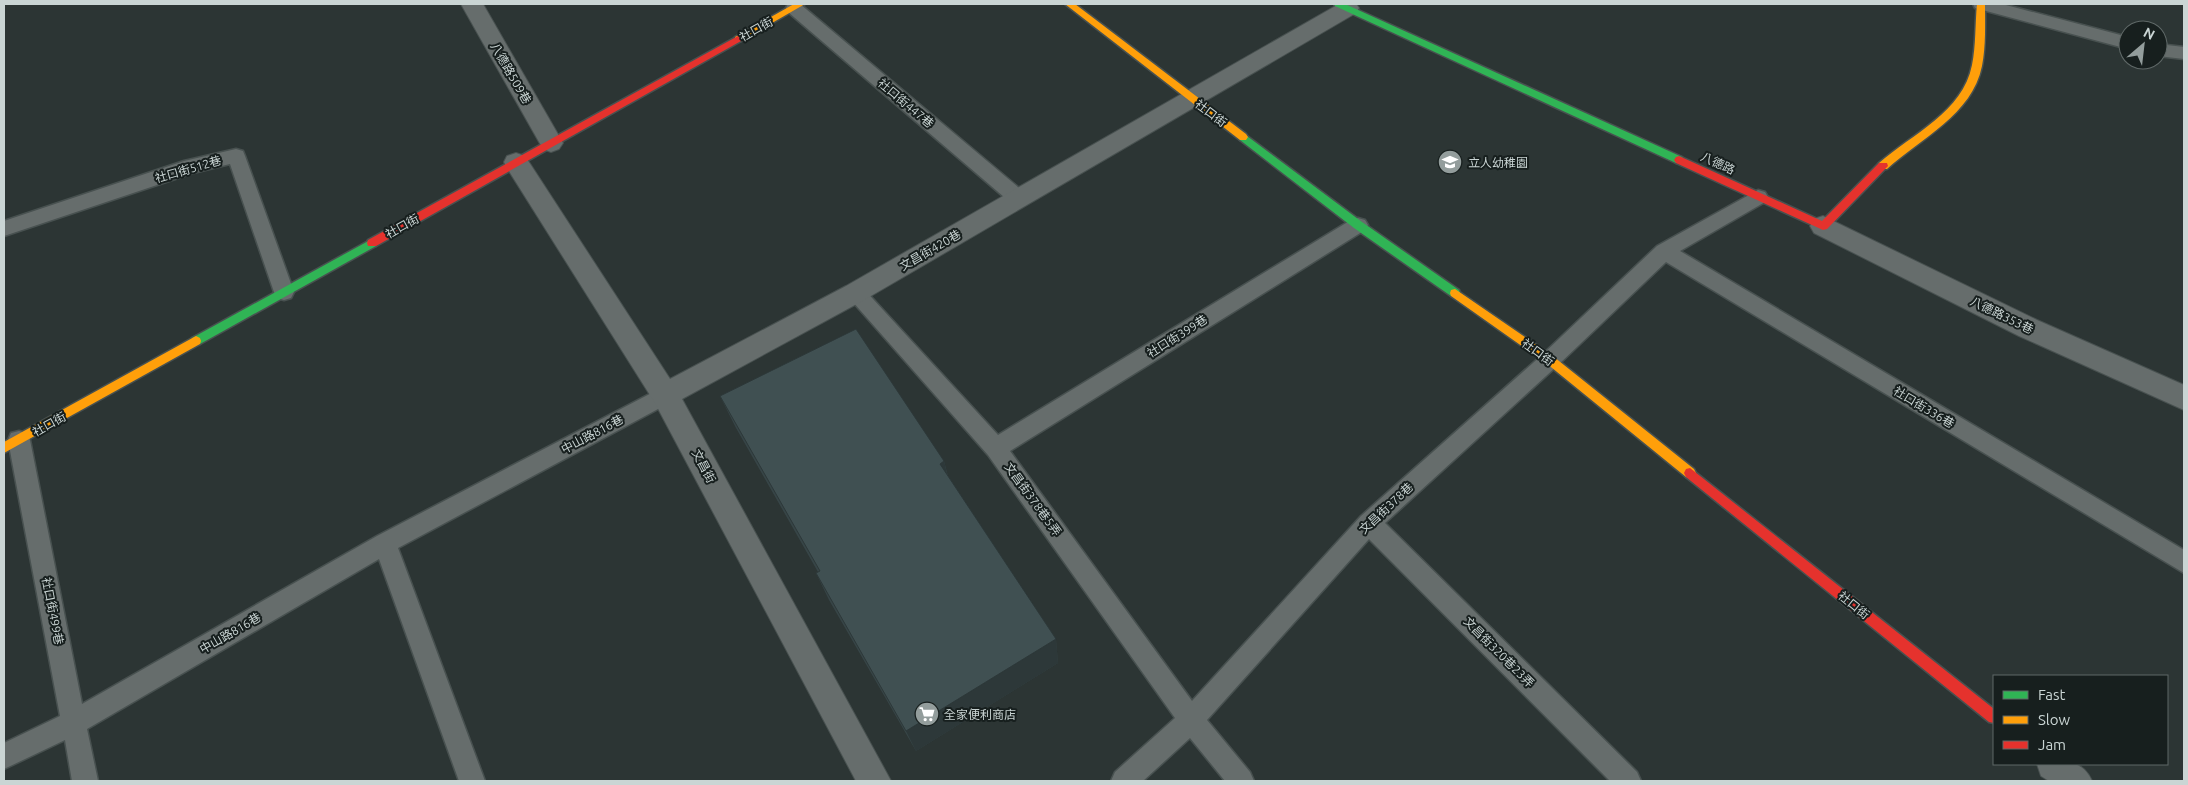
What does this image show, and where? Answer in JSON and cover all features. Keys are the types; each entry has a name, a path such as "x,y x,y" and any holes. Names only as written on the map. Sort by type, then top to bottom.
{"street":[{"name":"八德路509巷","path":"472,4 550,143"},
{"name":"社口街","path":"1069,4 1190,98 1358,224 1550,360 1993,716"},
{"path":"1823,226 1895,154 1957,107 1966,95 1977,68 1981,4"},
{"name":"社口街","path":"12,444 798,6"},
{"name":"文昌街420巷","path":"665,395 855,293 1190,98 1343,6"},
{"name":"八德路","path":"1343,6 1823,226"},
{"name":"文昌街","path":"516,162 665,395 874,781"},
{"name":"八德路353巷","path":"1823,226 2028,328 2184,398"},
{"path":"2054,765 2075,781"}],"lane":[{"path":"1981,4 2118,40"},
{"name":"社口街447巷","path":"798,6 1018,198"},
{"path":"2168,51 2184,53"},
{"name":"社口街512巷","path":"4,229 191,166 236,156 284,292"},
{"name":"文昌街378巷","path":"1124,781 1191,720 1369,523 1550,360 1664,251 1758,197"},
{"name":"社口街399巷","path":"996,448 1358,224"},
{"name":"社口街336巷","path":"1664,251 2184,562"},
{"name":"文昌街378巷5弄","path":"855,293 996,448 1191,720 1241,781"},
{"name":"中山路816巷","path":"4,756 75,722 385,543 665,395"},
{"name":"社口街499巷","path":"12,444 75,722 85,781"},
{"name":"文昌街320巷23弄","path":"1369,523 1628,781"},
{"path":"385,543 472,781"}],"building":[{"path":"856,329 944,461 940,464 1056,639 906,731 816,573 820,571 720,396"}],"traffic: fast":[{"path":"1338,4 1679,160"},
{"path":"1243,137 1358,225 1455,293"},
{"path":"196,341 372,243"}],"traffic: slow":[{"path":"738,39 801,4"},
{"path":"1069,4 1243,137"},
{"path":"1883,166 1939,122 1964,98 1972,83 1977,66 1981,4"},
{"path":"1455,293 1550,360 1690,473"},
{"path":"4,448 196,341"}],"traffic: jam":[{"path":"372,243 738,39"},
{"path":"1679,160 1823,226 1883,166"},
{"path":"1690,473 1993,716"}],"place":[{"name":"立人幼稚園","path":"1450,162"},
{"name":"全家便利商店","path":"927,714"}]}
